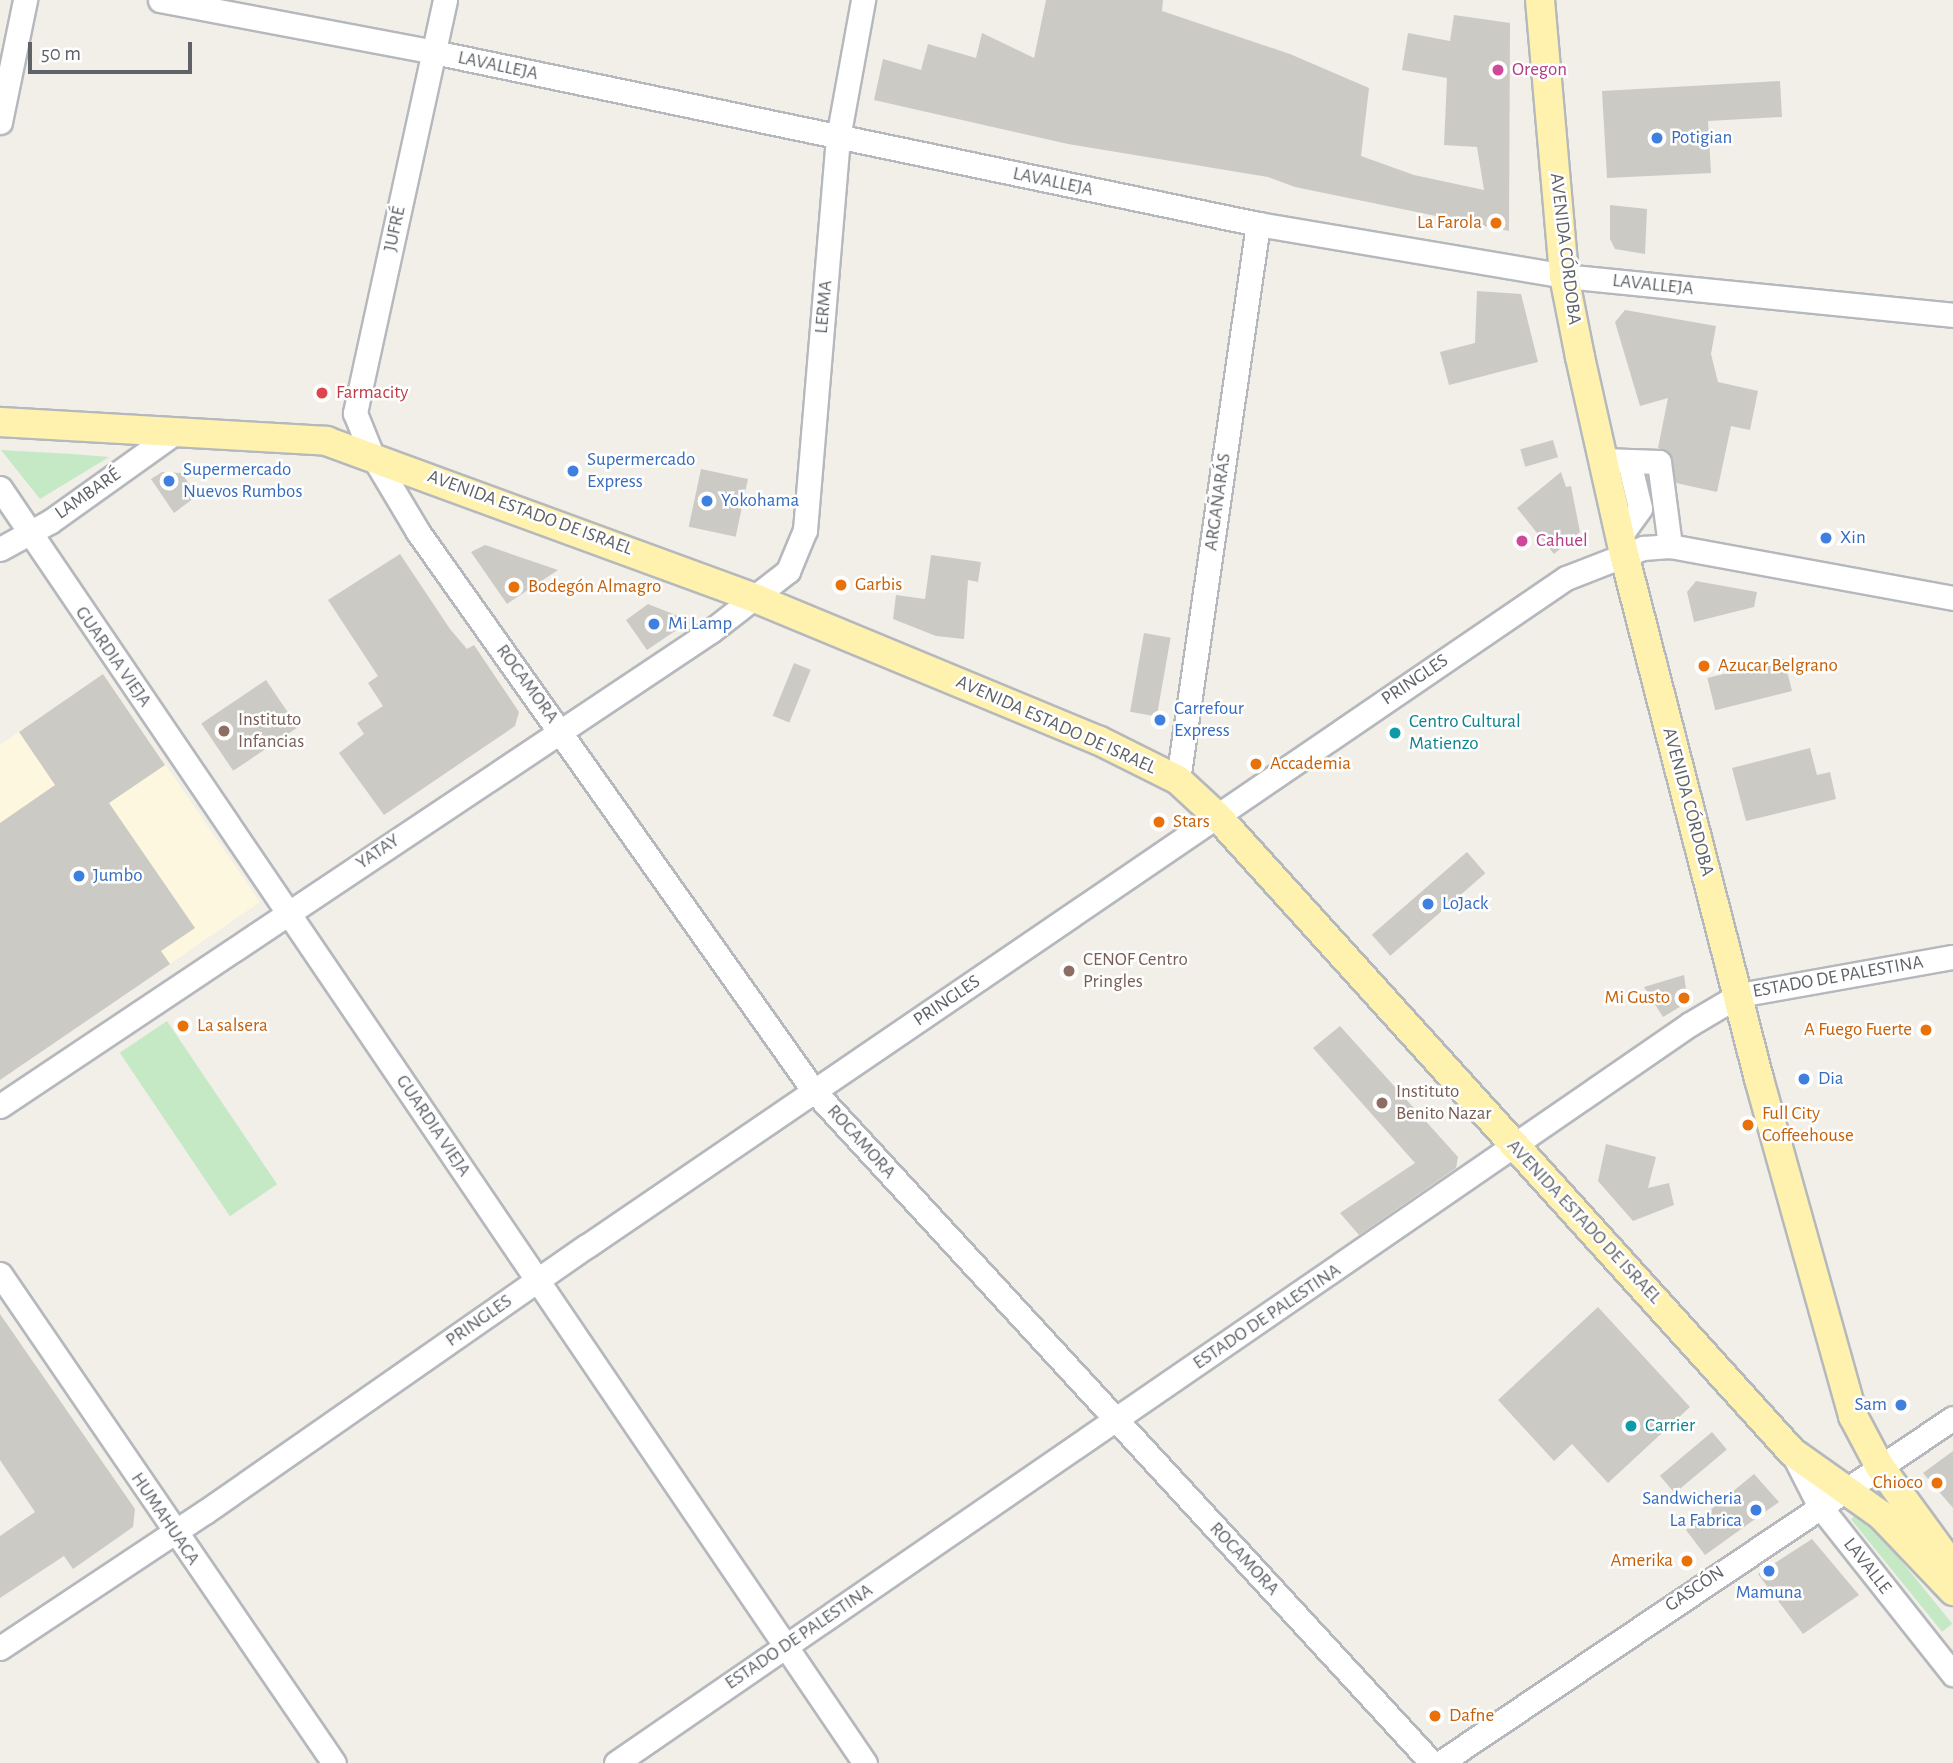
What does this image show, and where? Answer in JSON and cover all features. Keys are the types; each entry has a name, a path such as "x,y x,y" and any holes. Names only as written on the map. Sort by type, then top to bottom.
{"main road":[{"name":"AVENIDA CÓRDOBA","path":"1540,0 1564,276 1616,461 1622,545 1738,995 1853,1416 1880,1467 1953,1567"},
{"name":"AVENIDA ESTADO DE ISRAEL","path":"0,422 326,441 372,455 757,599 1098,740 1178,780 1217,816 1792,1452 1847,1488"},
{"path":"1847,1488 1881,1515 1953,1591"}],"street":[{"path":"0,122 25,0"},
{"name":"LAVALLEJA","path":"160,0 434,52 1258,224 1564,276 1953,315"},
{"name":"JUFRÉ","path":"372,455 355,413 445,0"},
{"name":"LERMA","path":"757,599 788,572 805,530 838,138 863,0"},
{"name":"ARGAÑARÁS","path":"1178,780 1258,224"},
{"name":"LAMBARÉ","path":"0,549 51,521 173,434"},
{"name":"ROCAMORA","path":"372,455 418,532 814,1091 1432,1763"},
{"path":"1616,461 1659,462 1670,546"},
{"name":"GUARDIA VIEJA","path":"0,488 865,1763"},
{"name":"PRINGLES","path":"0,1648 174,1533 536,1281 1544,592 1622,545 1670,546 1953,598"},
{"name":"YATAY","path":"0,1106 757,599"},
{"name":"ESTADO DE PALESTINA","path":"616,1763 1738,995 1953,957"},
{"name":"HUMAHUACA","path":"0,1274 174,1533 334,1763"},
{"name":"GASCÓN","path":"1440,1763 1819,1505 1953,1418"},
{"name":"LAVALLE","path":"1792,1452 1819,1505 1953,1674"}],"shaded area":[{"name":"Jumbo","path":"103,674 260,902 0,1080 0,745"}],"green space":[{"path":"1,450 72,454 109,457 40,499"},
{"path":"167,1021 277,1184 230,1216 120,1053"},
{"path":"1861,1511 1952,1624 1942,1632 1851,1519"}],"building":[{"path":"1046,0 1163,0 1162,11 1290,54 1369,88 1361,156 1414,175 1484,190 1477,147 1444,145 1447,78 1402,70 1408,33 1450,41 1454,15 1510,23 1509,231 1295,187 1268,177 1068,144 874,100 883,59 921,70 928,44 976,58 982,33 1034,58"},
{"path":"1780,81 1782,117 1708,121 1711,173 1607,178 1602,91"},
{"path":"1610,205 1647,209 1645,254 1615,249 1610,239"},
{"path":"1477,291 1521,294 1538,362 1449,385 1440,352 1475,343"},
{"path":"1625,310 1716,326 1711,354 1718,382 1758,391 1750,430 1731,426 1717,492 1676,483 1671,455 1658,448 1668,398 1640,406 1615,322"},
{"path":"1553,440 1558,457 1525,467 1520,449"},
{"path":"701,469 748,479 736,537 689,527"},
{"path":"162,472 181,473 198,495 174,513 151,479"},
{"path":"1561,472 1566,487 1571,486 1580,532 1554,554 1517,508"},
{"name":"Bodegón Almagro","path":"485,545 558,570 507,604 471,552"},
{"path":"400,554 450,629 467,649 474,645 519,712 515,726 384,815 339,753 364,734 357,723 383,706 368,683 378,676 328,600"},
{"path":"931,555 981,562 978,582 968,580 964,639 936,636 893,619 896,595 925,599"},
{"path":"1696,581 1757,592 1754,607 1694,622 1687,592"},
{"name":"Mi Lamp","path":"648,604 678,616 678,629 647,650 626,620"},
{"path":"1144,633 1171,638 1157,716 1130,712"},
{"path":"1784,659 1792,691 1715,710 1707,678"},
{"path":"794,663 811,670 789,723 773,716"},
{"name":"Jumbo","path":"103,674 165,765 109,803 195,928 161,951 170,964 0,1080 0,823 55,785 19,732"},
{"path":"266,680 298,727 233,771 201,724"},
{"path":"1810,748 1817,775 1830,772 1836,799 1746,821 1732,768"},
{"name":"LoJack","path":"1467,852 1485,873 1390,956 1372,935"},
{"path":"1684,975 1688,1002 1663,1017 1644,987"},
{"path":"1340,1026 1458,1157 1456,1168 1359,1235 1340,1213 1415,1163 1313,1048"},
{"path":"1606,1144 1656,1157 1648,1188 1669,1183 1674,1205 1633,1221 1598,1181"},
{"path":"1598,1307 1690,1407 1608,1483 1572,1444 1554,1461 1498,1400"},
{"path":"0,1314 135,1509 133,1527 73,1569 64,1556 0,1598 0,1536 35,1512 0,1460"},
{"path":"1712,1432 1727,1450 1675,1493 1660,1476"},
{"path":"1953,1451 1953,1508 1923,1473"},
{"path":"1754,1474 1779,1502 1705,1555 1686,1530"},
{"path":"1812,1539 1859,1595 1803,1634 1758,1574"}],"place":[{"name":"Oregon","path":"1498,70"},
{"name":"Potigian","path":"1657,138"},
{"name":"La Farola","path":"1496,223"},
{"name":"Farmacity","path":"322,393"},
{"name":"Supermercado Express","path":"573,471"},
{"name":"Supermercado Nuevos Rumbos","path":"169,481"},
{"name":"Yokohama","path":"707,501"},
{"name":"Xin","path":"1826,538"},
{"name":"Cahuel","path":"1522,541"},
{"name":"Garbis","path":"841,585"},
{"name":"Bodegón Almagro","path":"514,587"},
{"name":"Mi Lamp","path":"654,624"},
{"name":"Azucar Belgrano","path":"1704,666"},
{"name":"Carrefour Express","path":"1160,720"},
{"name":"Instituto Infancias","path":"224,731"},
{"name":"Centro Cultural Matienzo","path":"1395,733"},
{"name":"Accademia","path":"1256,764"},
{"name":"Stars","path":"1159,822"},
{"name":"Jumbo","path":"79,876"},
{"name":"LoJack","path":"1428,904"},
{"name":"CENOF Centro Pringles","path":"1069,971"},
{"name":"Mi Gusto","path":"1684,998"},
{"name":"La salsera","path":"183,1026"},
{"name":"A Fuego Fuerte","path":"1926,1030"},
{"name":"Dia","path":"1804,1079"},
{"name":"Instituto Benito Nazar","path":"1382,1103"},
{"name":"Full City Coffeehouse","path":"1748,1125"},
{"name":"Sam","path":"1901,1405"},
{"name":"Carrier","path":"1631,1426"},
{"name":"Chioco","path":"1937,1483"},
{"name":"Sandwicheria La Fabrica","path":"1756,1510"},
{"name":"Amerika","path":"1687,1561"},
{"name":"Mamuna","path":"1769,1571"},
{"name":"Dafne","path":"1435,1716"}]}
